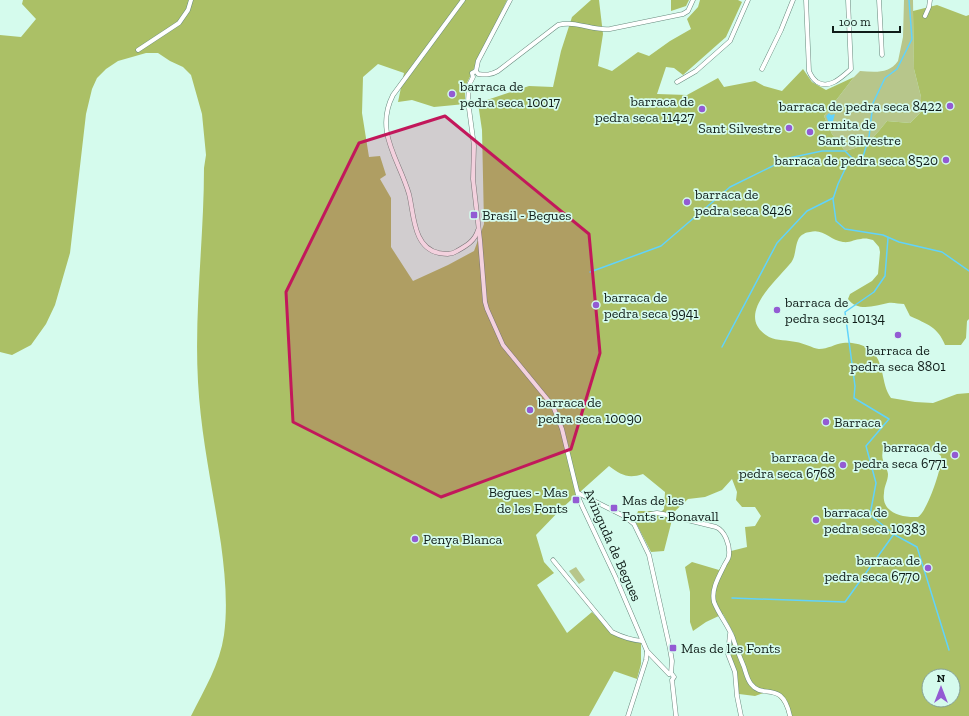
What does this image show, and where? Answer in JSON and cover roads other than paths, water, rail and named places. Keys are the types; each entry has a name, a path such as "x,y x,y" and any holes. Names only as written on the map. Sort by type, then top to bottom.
{"street":[{"path":"138,50 179,23 188,10 191,0"},
{"path":"463,0 393,95 386,117 387,137 409,195 417,232 426,246 437,253 451,254 474,240 478,230"},
{"name":"Avinguda de Begues","path":"510,0 478,60 477,73 472,73 473,77 469,85 468,101 474,146 473,179 482,256 484,295 487,310 503,345 553,406 562,429 583,508 628,605 647,651 670,674"},
{"path":"477,73 490,75 498,71 558,24 567,22 599,29 610,29 683,14 688,11 693,0"},
{"path":"677,82 696,71 730,41 748,0"},
{"path":"762,69 781,30 793,0"},
{"path":"806,0 809,71 812,78 822,85 830,84 851,69 848,0"},
{"path":"878,0 882,55"},
{"path":"925,16 930,0"},
{"path":"578,493 627,518 634,524 649,555 670,649 672,661 670,674 674,677 672,680 676,716"},
{"path":"627,518 651,514 663,514 716,527 722,532 726,537 729,554 714,588 713,598 717,610 730,633 748,680 752,685 761,690 775,692 779,695 786,704 790,716"},
{"path":"553,560 612,632 621,636 642,641"},
{"path":"730,633 728,654 735,672 737,696 741,716"},
{"path":"628,716 646,660 647,651"}],"water":[{"path":"829,113 831,115 835,114 831,128 826,116"}],"waterway":[{"path":"909,0 912,39 897,69 885,78 873,103 869,137 862,160 847,165 838,184 833,199 836,221 845,229 883,235 899,242 942,252 969,271"},
{"path":"590,272 661,246 730,187 789,158 822,151 845,151 856,162"},
{"path":"722,347 777,243 807,211 833,198"},
{"path":"732,598 845,602 894,534 870,515 876,483 866,446 889,419 854,398 855,386 845,312 874,292 885,276 888,238"},
{"path":"895,535 917,547 949,650"}],"place":[{"name":"barraca de pedra seca 10017","path":"452,94"},
{"name":"barraca de pedra seca 8422","path":"950,106"},
{"name":"barraca de pedra seca 11427","path":"702,109"},
{"name":"Sant Silvestre","path":"789,128"},
{"name":"ermita de Sant Silvestre","path":"810,132"},
{"name":"barraca de pedra seca 8520","path":"946,160"},
{"name":"barraca de pedra seca 8426","path":"687,202"},
{"name":"Brasil - Begues","path":"474,215"},
{"name":"barraca de pedra seca 9941","path":"596,305"},
{"name":"barraca de pedra seca 10134","path":"777,310"},
{"name":"barraca de pedra seca 8801","path":"898,335"},
{"name":"barraca de pedra seca 10090","path":"530,410"},
{"name":"Barraca","path":"826,422"},
{"name":"barraca de pedra seca 6771","path":"955,455"},
{"name":"barraca de pedra seca 6768","path":"843,465"},
{"name":"Begues - Mas de les Fonts","path":"576,500"},
{"name":"Mas de les Fonts - Bonavall","path":"614,508"},
{"name":"barraca de pedra seca 10383","path":"816,520"},
{"name":"Penya Blanca","path":"415,539"},
{"name":"barraca de pedra seca 6770","path":"928,568"},
{"name":"Mas de les Fonts","path":"673,648"}]}
